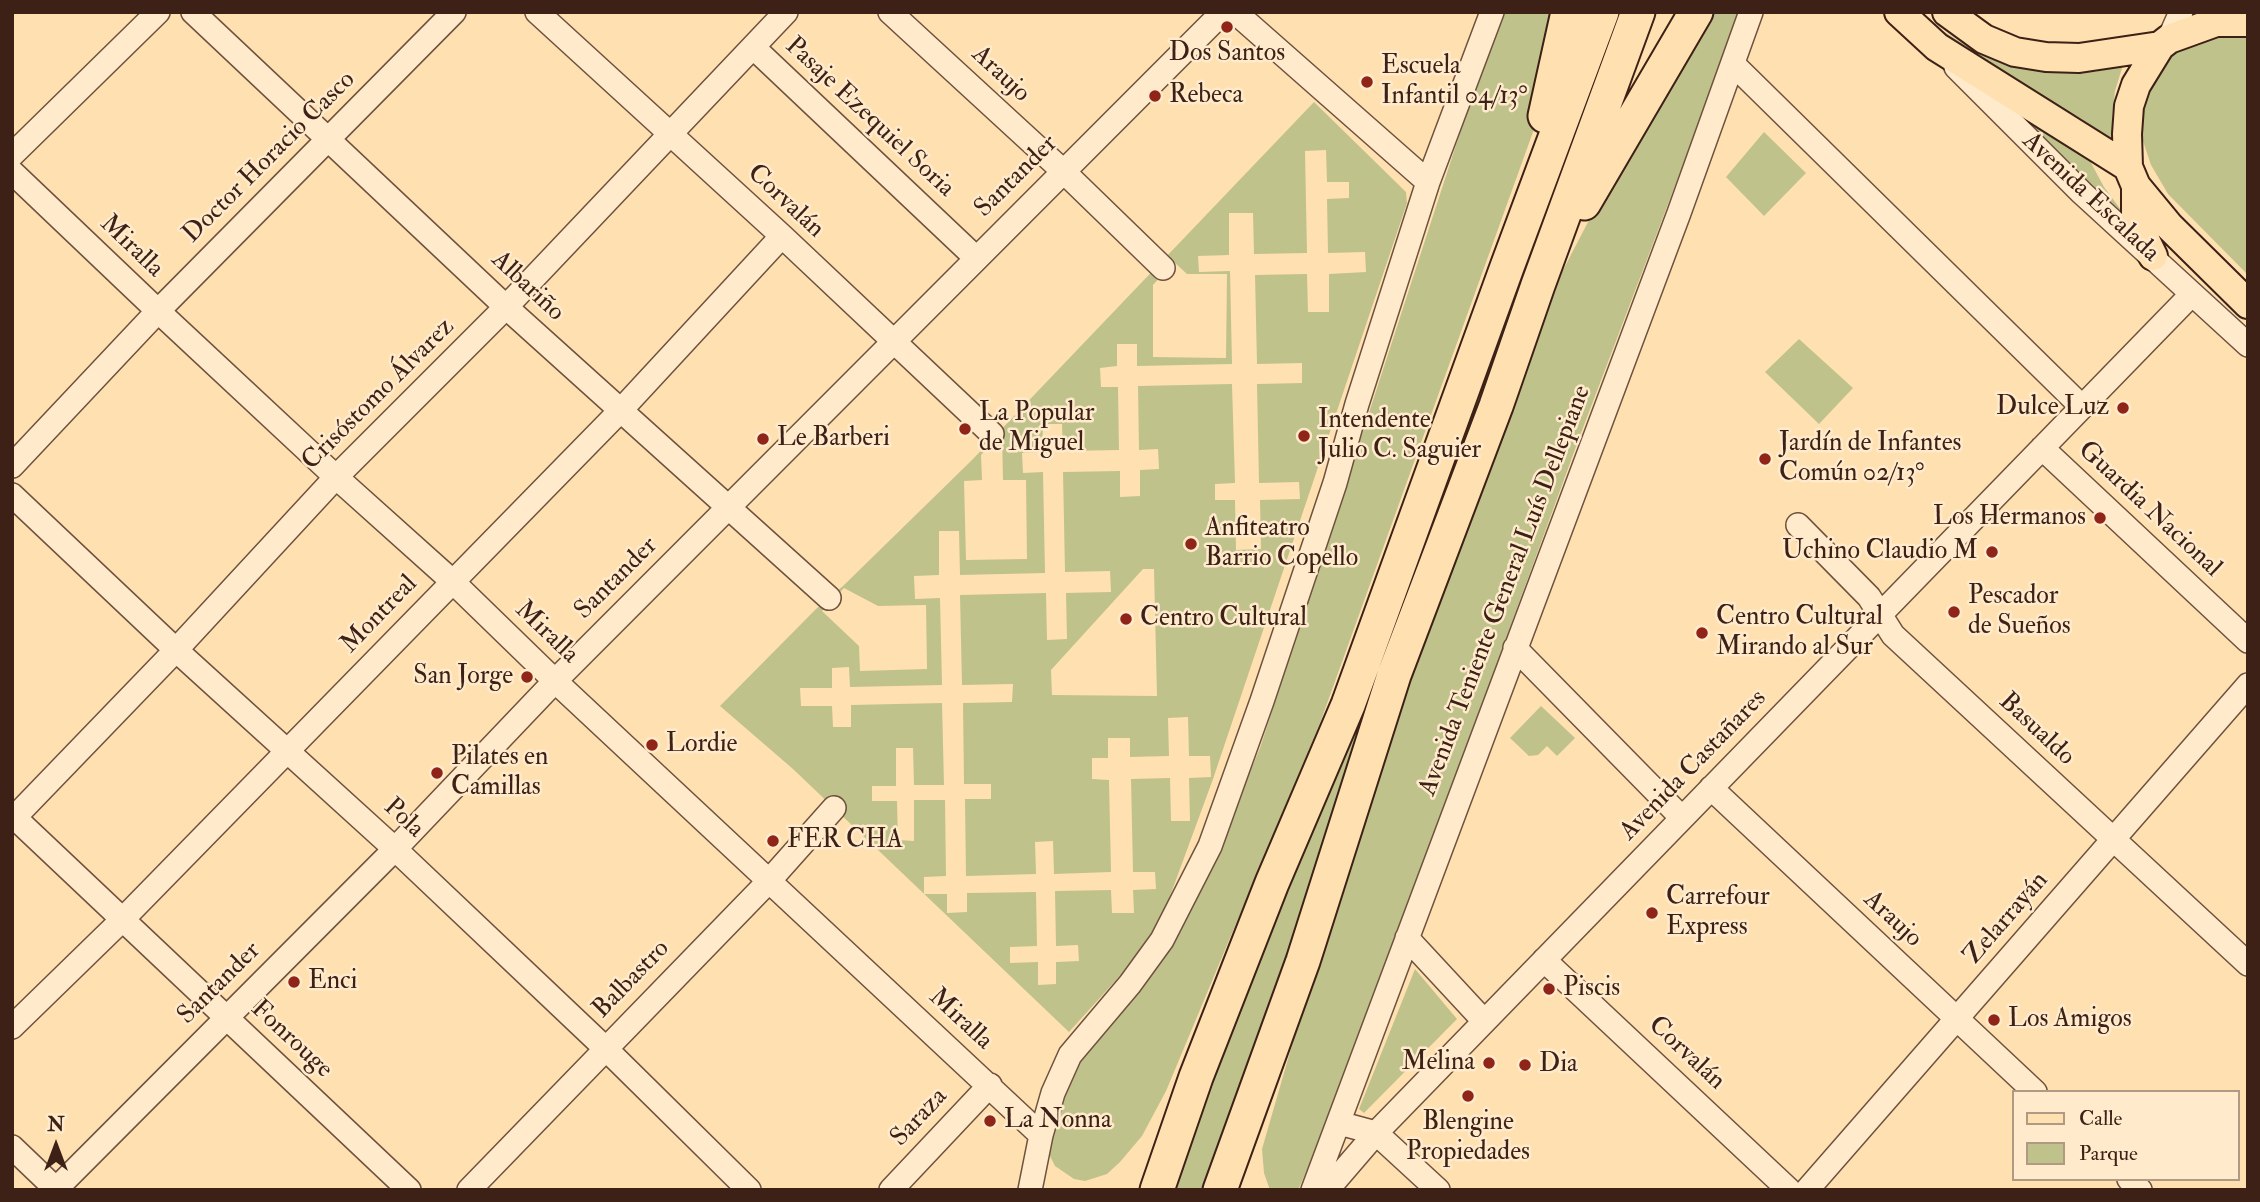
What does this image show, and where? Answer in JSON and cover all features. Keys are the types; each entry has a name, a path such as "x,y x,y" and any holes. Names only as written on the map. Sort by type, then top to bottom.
{"highway":[{"path":"1507,267 1568,12"},
{"path":"1157,1190 1196,1077 1272,883 1348,705 1602,12"},
{"path":"1220,1190 1303,961 1394,675 1496,406 1638,12"},
{"path":"1538,285 1696,12"}],"main road":[{"name":"Avenida Escalada","path":"1899,12 1937,47 2132,176 2169,226 2248,304"},
{"path":"1947,12 1984,39 2015,52 2046,57 2079,58 2165,42 2216,22 2248,22"},
{"path":"2153,256 2136,221 2127,134 2129,106 2136,85 2165,42"}],"street":[{"path":"12,155 158,12"},
{"name":"Albariño","path":"193,12 506,307 829,598"},
{"name":"Doctor Horacio Casco","path":"12,466 158,311 454,12"},
{"name":"Corvalán","path":"537,12 782,236 992,435"},
{"name":"Crisóstomo Álvarez","path":"13,817 176,650 336,477 506,307 786,12"},
{"name":"Araujo","path":"890,12 1063,171 1163,268"},
{"name":"Santander","path":"56,1190 395,849 555,681 1223,12"},
{"path":"1235,12 1428,182"},
{"path":"1031,1186 1053,1093 1070,1055 1130,984 1162,940 1210,846 1335,483 1357,404 1428,182 1492,12"},
{"name":"Avenida Teniente General Luís Dellepiane","path":"1313,1190 1751,12"},
{"path":"2165,42 2181,12"},
{"name":"Avenida Escalada","path":"1937,47 2082,192 2248,345"},
{"name":"Pasaje Ezequiel Soria","path":"754,48 976,258"},
{"path":"1733,64 2082,407"},
{"name":"Miralla","path":"12,172 1041,1135"},
{"name":"Montreal","path":"12,1027 123,919 621,410 782,236"},
{"name":"Avenida Castañares","path":"1327,1190 1376,1133 1484,1021 2192,294"},
{"name":"Guardia Nacional","path":"2042,448 2248,641"},
{"name":"Pola","path":"12,495 176,650 395,849 605,1048 749,1190"},
{"name":"Basualdo","path":"1798,525 1869,597 1893,635 2248,964"},
{"path":"1515,649 1682,818"},
{"name":"Zelarrayán","path":"1807,1190 2248,685"},
{"name":"Araujo","path":"1711,788 2033,1090"},
{"name":"Balbastro","path":"469,1190 769,881 834,808"},
{"name":"Fonrouge","path":"13,817 409,1190"},
{"path":"1406,938 1484,1021"},
{"name":"Corvalán","path":"1544,960 1788,1190"},
{"name":"Saraza","path":"891,1190 990,1085"},
{"path":"1339,1123 1376,1133 1438,1190"},
{"path":"12,1147 56,1190"}],"green space":[{"path":"1503,12 1561,12 1533,132 1320,723 1166,1091 1142,1136 1107,1174 1085,1181 1074,1179 1055,1166 1050,1156 1049,1139 1070,1075 1232,814 1260,748 1471,99"},
{"path":"1618,12 1623,12 1357,735 1292,943 1206,1190 1167,1190"},
{"path":"1705,12 1741,12 1581,433 1332,1115 1298,1190 1270,1190 1264,1173 1262,1149 1382,734 1512,413 1562,272 1638,126"},
{"path":"1916,12 1920,12 1935,26 1967,46 1995,59 2026,67 2094,72 2123,65 2115,91 2112,137 2104,138 2082,119 1965,53"},
{"path":"2235,33 2248,35 2248,275 2168,194 2151,165 2143,141 2142,118 2147,93 2170,55 2199,39"},
{"path":"2004,101 2075,144 2090,161 2104,187 2135,229"},
{"path":"1314,102 1406,192 1407,203 1213,779 1155,937 1069,1032 924,894 793,769 720,706 816,609 972,460","holes":["1326,150 1327,182 1349,182 1349,198 1327,199 1328,253 1365,252 1366,272 1329,274 1329,312 1308,312 1307,274 1255,275 1257,364 1302,363 1302,383 1257,384 1259,483 1299,482 1300,499 1260,500 1261,549 1236,550 1235,500 1215,500 1215,484 1235,483 1232,384 1138,386 1139,450 1158,449 1159,469 1140,470 1140,496 1120,497 1120,471 1063,472 1065,572 1110,571 1111,592 1066,593 1067,639 1047,640 1046,593 960,595 962,685 1013,684 1012,702 963,703 964,784 991,784 991,799 965,799 966,876 1036,874 1035,842 1053,841 1054,874 1111,872 1109,780 1092,779 1092,758 1108,758 1108,738 1130,738 1130,757 1169,756 1168,718 1188,717 1189,756 1210,756 1211,777 1189,778 1190,821 1171,821 1170,778 1131,779 1133,872 1155,872 1156,889 1133,890 1134,913 1112,913 1111,890 1055,891 1056,946 1078,945 1079,961 1056,962 1056,984 1038,985 1038,962 1010,963 1010,947 1037,946 1036,892 967,893 967,912 947,913 947,894 924,894 924,877 946,876 945,800 914,800 914,841 898,840 897,801 872,801 872,786 896,786 896,748 913,748 914,785 944,785 942,703 851,705 851,727 833,727 832,706 801,706 800,688 832,688 832,668 849,667 850,687 942,685 940,598 915,599 914,576 939,575 939,531 959,531 960,575 1045,573 1043,472 1023,473 1022,453 1042,452 1043,424 1062,424 1063,451 1119,450 1118,387 1101,387 1100,368 1117,366 1117,344 1137,344 1137,366 1232,364 1230,271 1199,272 1198,256 1229,255 1229,213 1253,213 1254,254 1307,253 1305,151","1174,262 1187,274 1227,274 1226,358 1153,357 1153,285","1002,433 1003,480 1026,480 1027,559 966,560 964,481 982,480 981,455","1143,569 1154,569 1157,696 1052,695 1051,670","844,588 878,606 926,605 927,669 860,671 859,646 822,611"]},
{"path":"1764,132 1806,173 1764,216 1726,177"},
{"path":"1799,339 1853,388 1819,424 1765,372"},
{"path":"1541,706 1575,738 1557,756 1547,746 1538,755 1529,756 1510,738"},
{"path":"1415,969 1457,1019 1364,1113 1359,1109"}],"place":[{"name":"Dos Santos","path":"1227,27"},
{"name":"Escuela Infantil 04/13°","path":"1367,82"},
{"name":"Rebeca","path":"1155,96"},
{"name":"Dulce Luz","path":"2123,408"},
{"name":"La Popular de Miguel","path":"965,429"},
{"name":"Intendente Julio C. Saguier","path":"1304,436"},
{"name":"Le Barberi","path":"763,439"},
{"name":"Jardín de Infantes Común 02/13°","path":"1765,459"},
{"name":"Los Hermanos","path":"2100,518"},
{"name":"Anfiteatro Barrio Copello","path":"1191,544"},
{"name":"Uchino Claudio M","path":"1992,552"},
{"name":"Pescador de Sueños","path":"1954,612"},
{"name":"Centro Cultural","path":"1126,619"},
{"name":"Centro Cultural Mirando al Sur","path":"1702,633"},
{"name":"San Jorge","path":"527,677"},
{"name":"Lordie","path":"652,745"},
{"name":"Pilates en Camillas","path":"437,773"},
{"name":"FER CHA","path":"773,841"},
{"name":"Carrefour Express","path":"1652,913"},
{"name":"Enci","path":"294,982"},
{"name":"Piscis","path":"1549,989"},
{"name":"Los Amigos","path":"1994,1020"},
{"name":"Melina","path":"1489,1063"},
{"name":"Dia","path":"1525,1065"},
{"name":"Blengine Propiedades","path":"1468,1096"},
{"name":"La Nonna","path":"990,1121"}]}
